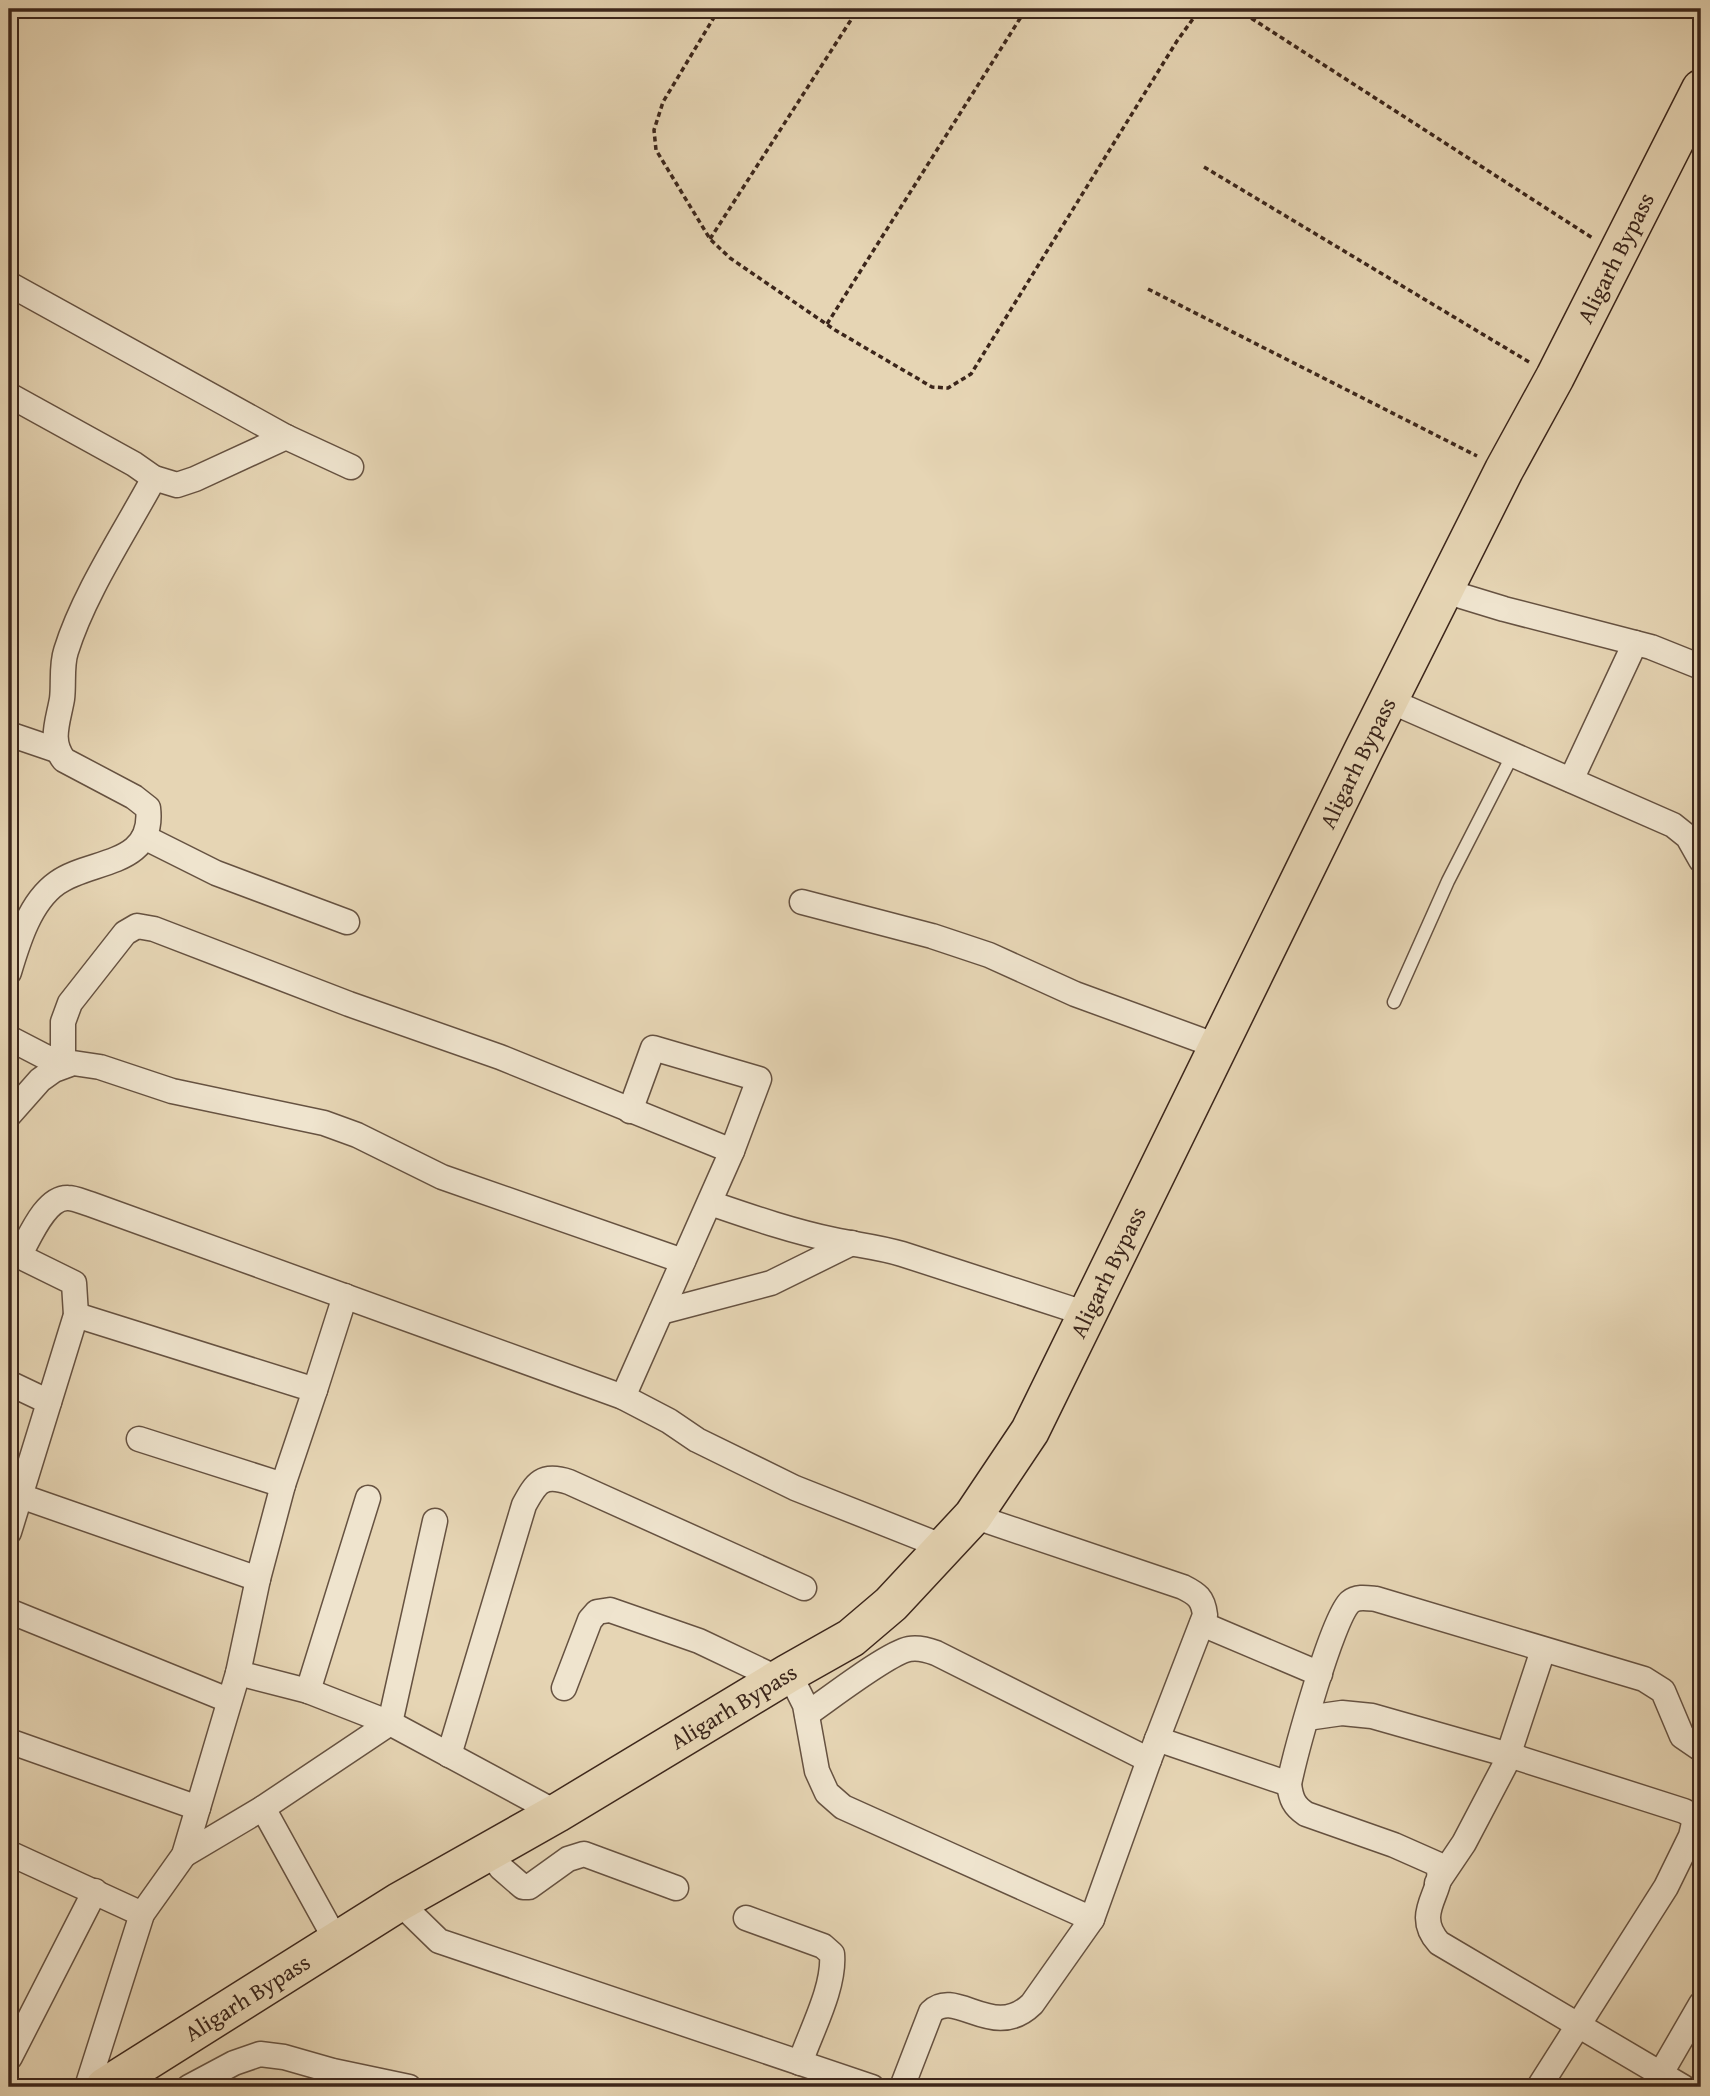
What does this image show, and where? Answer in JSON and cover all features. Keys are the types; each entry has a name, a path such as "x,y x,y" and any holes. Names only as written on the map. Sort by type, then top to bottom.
{"highway":[{"name":"Aligarh Bypass","path":"105,2087 399,1902 503,1868 558,1813 795,1691 891,1604 973,1516 1030,1431 1217,1046 1405,708 1445,591 1504,470 1555,377 1701,89"}],"street":[{"path":"9,284 286,437 351,467"},
{"path":"10,397 134,464 154,478 177,485 286,437"},
{"path":"9,972 24,929 55,884 70,876 118,860 133,850 144,837 149,822 148,808 134,797 64,760 56,750 54,735 62,694 65,653 87,600 154,478"},
{"path":"1445,591 1635,643 1701,667"},
{"path":"1571,780 1635,643"},
{"path":"1405,708 1673,825 1688,837 1701,860"},
{"path":"9,734 56,750"},
{"path":"144,837 216,873 347,922"},
{"path":"802,902 965,946 1085,998 1217,1046"},
{"path":"63,1066 63,1023 70,1003 125,933 137,926 153,929 349,1004 500,1057 732,1151"},
{"path":"9,1038 63,1066"},
{"path":"623,1397 710,1203 759,1079 653,1048 630,1111"},
{"path":"9,1115 40,1080 54,1070 73,1063 100,1068 172,1091 324,1123 357,1135 442,1177 683,1261"},
{"path":"9,1532 14,1493 49,1402 76,1315 74,1283 14,1254 53,1201 68,1198 623,1397 697,1440 795,1488 944,1547"},
{"path":"710,1203 779,1226 902,1254 1087,1314"},
{"path":"661,1312 771,1283 852,1242"},
{"path":"87,2087 142,1914 184,1855 237,1673 283,1485 345,1296"},
{"path":"76,1315 315,1390"},
{"path":"9,1382 49,1402"},
{"path":"139,1439 283,1485"},
{"path":"449,1755 524,1505 535,1486 544,1479 556,1478 569,1482 804,1588"},
{"path":"14,1493 258,1579"},
{"path":"309,1691 368,1498"},
{"path":"902,2087 931,2012 938,2005 946,2004 997,2019 1010,2018 1024,2012 1092,1919 1205,1615 1204,1602 1183,1587 973,1516"},
{"path":"184,1855 263,1808 390,1723 435,1521"},
{"path":"1683,2087 1657,2081 1578,2027 1439,1943 1429,1927 1427,1917 1440,1870 1433,1861 1306,1814 1296,1807 1289,1784 1307,1718 1342,1612 1355,1598 1376,1599 1630,1674 1654,1684 1662,1691 1682,1736 1701,1749"},
{"path":"565,1688 590,1620 597,1612 610,1609 699,1641 795,1691 909,1648 922,1648 1153,1750 1289,1784"},
{"path":"9,1611 228,1700"},
{"path":"1202,1624 1321,1674"},
{"path":"1437,1883 1464,1843 1509,1755 1543,1650"},
{"path":"237,1673 309,1691 390,1723 558,1813"},
{"path":"795,1691 817,1771 827,1793 843,1807 1092,1919"},
{"path":"1307,1718 1342,1713 1372,1716 1509,1755 1691,1815 1694,1823 1692,1836 1666,1887 1539,2087"},
{"path":"9,1741 198,1808"},
{"path":"263,1808 337,1942"},
{"path":"9,1853 142,1914"},
{"path":"503,1868 529,1887 568,1859 584,1854 676,1888"},
{"path":"10,2057 95,1891"},
{"path":"399,1902 439,1941 872,2087"},
{"path":"746,1918 823,1946 832,1954 833,1967 827,1989 800,2063"},
{"path":"1657,2081 1701,2004"},
{"path":"190,2087 234,2063 260,2054 284,2057 331,2079 409,2087"}],"lane":[{"path":"1394,1002 1448,881 1513,754"}],"path":[{"path":"719,9 663,102 654,130 656,150 710,239 741,267 827,324 932,387 948,388 971,374 1177,41 1200,9"},
{"path":"710,239 858,9"},
{"path":"827,324 1026,9"},
{"path":"1237,9 1617,254"},
{"path":"1204,167 1555,377"},
{"path":"1148,289 1504,470"}]}
